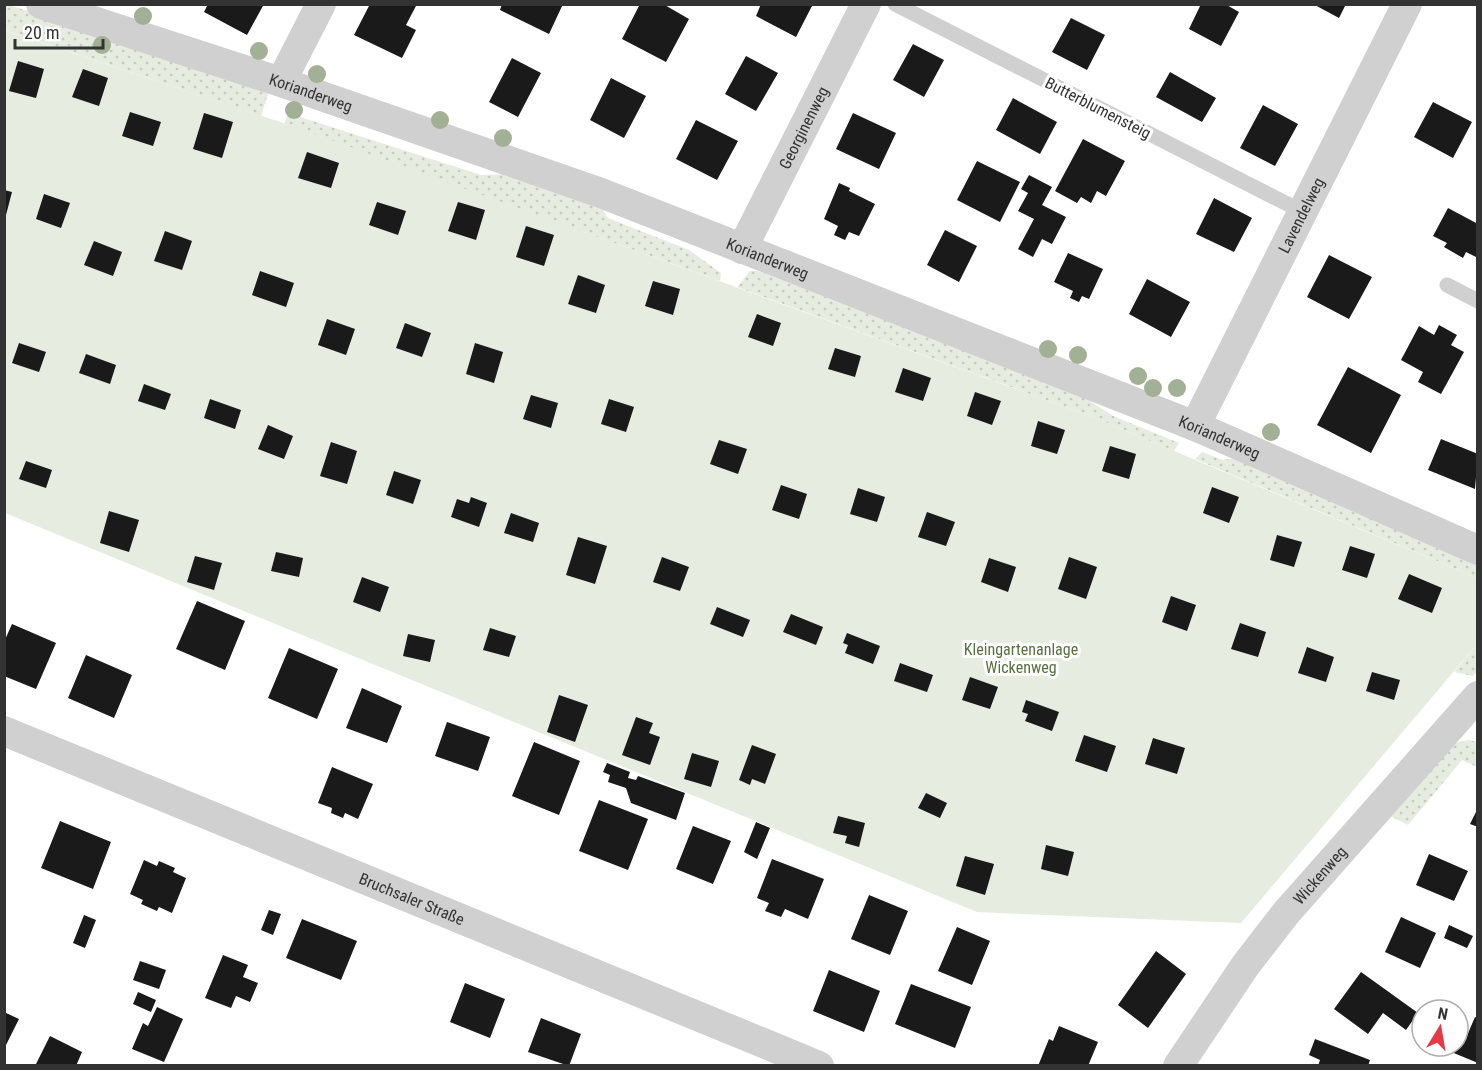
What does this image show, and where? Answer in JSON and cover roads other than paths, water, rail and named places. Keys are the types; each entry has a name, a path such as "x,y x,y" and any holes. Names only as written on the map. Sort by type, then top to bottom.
{"street":[{"name":"Korianderweg","path":"41,4 281,82 601,193 1195,426 1478,550"},
{"path":"281,82 321,4"},
{"name":"Georginenweg","path":"742,249 866,4"},
{"name":"Lavendelweg","path":"1195,426 1407,4"},
{"name":"Wickenweg","path":"1178,1065 1245,966 1286,913 1473,709"},
{"name":"Bruchsaler Straße","path":"4,731 819,1065"}],"lane":[{"name":"Butterblumensteig","path":"894,4 1301,211"},
{"path":"1447,285 1478,301"}],"park label":[{"name":"Kleingartenanlage Wickenweg","path":"1021,658"}]}
